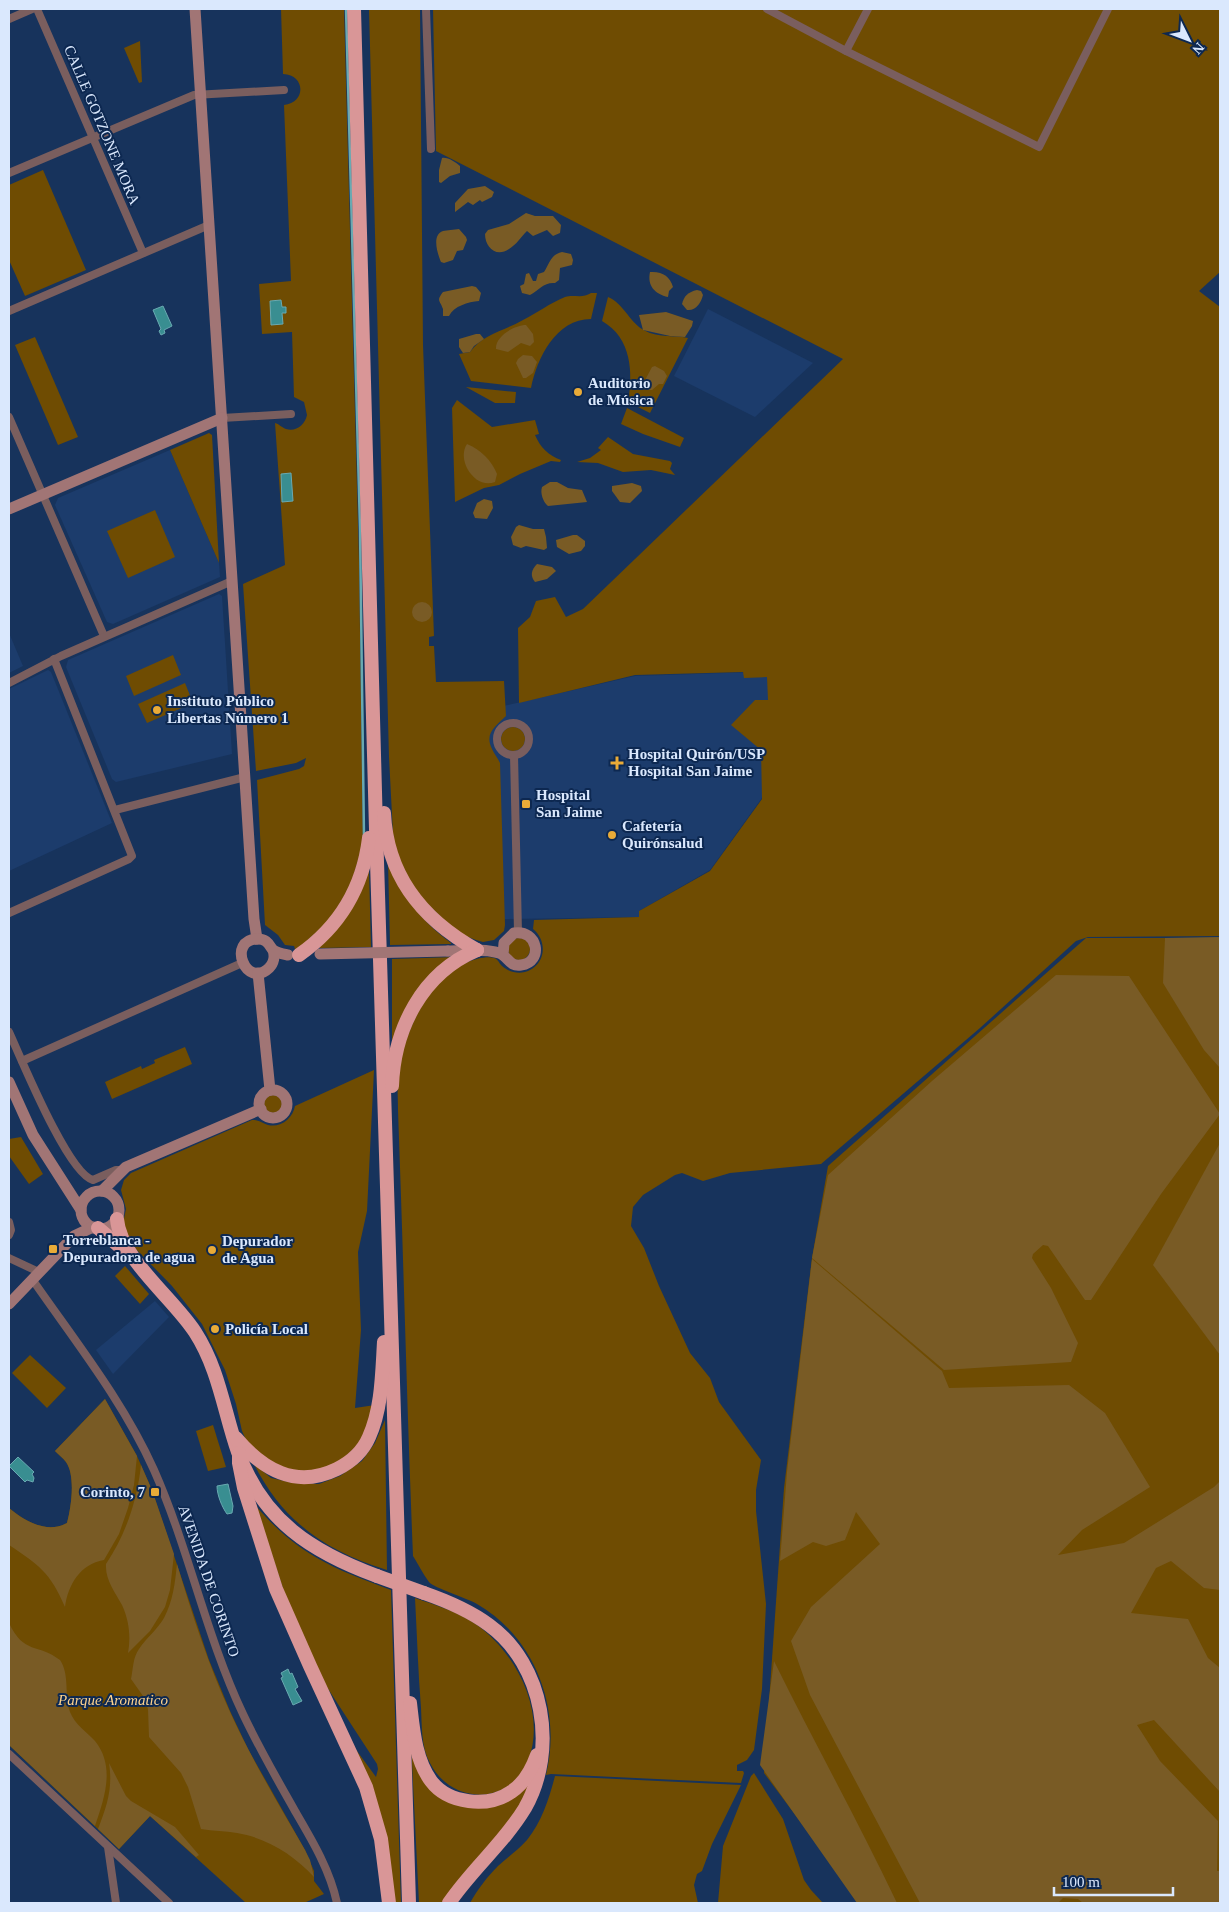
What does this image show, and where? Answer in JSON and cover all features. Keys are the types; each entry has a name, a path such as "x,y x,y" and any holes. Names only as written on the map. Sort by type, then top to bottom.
{"highway":[{"path":"354,9 376,830 409,1903"},
{"path":"370,592 374,614 384,827 390,852 398,874 411,894 432,919 452,936 477,950 454,964 432,982 414,1005 400,1034 392,1075 392,1163 388,1194"},
{"path":"293,955 321,937 347,906 363,871 367,856 369,835 368,616 370,592"},
{"path":"117,1219 120,1237 131,1256"},
{"path":"95,1228 131,1256 180,1311 202,1344 217,1375 233,1434 249,1477 268,1506 287,1528 324,1554 345,1565 424,1593 472,1614 502,1637 527,1672 539,1704 543,1724 540,1773 526,1806 505,1836 472,1873 449,1903"},
{"path":"233,1434 266,1466 284,1475 306,1478 324,1474 346,1465 354,1458 368,1439 377,1415 381,1383 385,1306 390,1282"},
{"path":"239,1453 244,1488 276,1589 366,1786 381,1839 389,1903"},
{"path":"400,1605 404,1621 409,1690 416,1745 432,1783 453,1797 475,1802 503,1797 518,1786 532,1768 543,1724"}],"street":[{"path":"9,19 32,9"},
{"name":"CALLE GOTZONE MORA","path":"37,9 143,253"},
{"path":"195,9 254,919 257,939"},
{"path":"426,9 431,149"},
{"path":"767,9 846,51 1039,147 1108,9"},
{"path":"846,51 868,9"},
{"path":"9,173 181,99 200,94 284,90"},
{"path":"9,311 209,225"},
{"path":"9,509 222,418 291,414"},
{"path":"9,417 104,636"},
{"path":"9,683 54,659 104,636 232,581"},
{"path":"9,913 131,858 132,853 54,659"},
{"path":"513,723 524,727 529,739 523,752 514,755 502,751 497,740 501,728 513,723"},
{"path":"514,755 518,932"},
{"path":"115,810 245,777"},
{"path":"518,932 532,938 536,947 534,956 528,963 518,966 509,962 504,949 510,936 518,932"},
{"path":"257,939 267,942 274,955 268,969 258,973 249,970 242,963 241,953 247,943 257,939"},
{"path":"274,955 492,951 504,949"},
{"path":"22,1062 242,963"},
{"path":"258,973 270,1090"},
{"path":"9,1032 56,1136 83,1175 92,1180 116,1170 119,1174"},
{"path":"9,1082 33,1135 62,1177 86,1222 95,1228"},
{"path":"270,1090 279,1091 285,1096 286,1109 280,1116 271,1117 263,1113 261,1109 261,1098 270,1090"},
{"path":"9,1304 74,1236 84,1201 119,1174 261,1109"},
{"path":"114,1198 119,1174"},
{"path":"62,1177 78,1188 114,1198 118,1205 117,1219 111,1225 95,1228 74,1236"},
{"path":"9,1222 11,1230 9,1235"},
{"path":"9,1258 36,1276"},
{"name":"AVENIDA DE CORINTO","path":"36,1276 122,1407 153,1469 174,1517 210,1629 242,1712 264,1757 316,1848 328,1874 337,1903"},
{"path":"9,1754 169,1903"},
{"path":"108,1846 116,1903"}],"shaded area":[{"path":"442,158 454,161 460,166 460,173 450,176 441,183 439,182 439,170"},
{"path":"485,186 494,192 492,197 482,202 480,200 473,205 468,202 455,212 455,203 468,189"},
{"path":"526,213 535,216 553,216 561,225 560,233 553,236 547,230 533,236 527,231 509,249 496,252 489,247 485,239 485,234 488,230 509,224"},
{"path":"459,229 467,240 463,250 457,251 453,260 441,262 436,245 439,233"},
{"path":"562,252 571,254 573,260 572,265 560,268 559,280 545,285 530,295 522,293 520,286 524,284 526,274 529,273 533,281 536,281 538,274 544,272 553,257"},
{"path":"650,272 662,273 668,277 673,287 669,291 668,297 659,294 653,289 649,277"},
{"path":"472,286 476,287 481,293 479,301 462,305 449,316 443,316 443,309 439,299 443,292"},
{"path":"697,290 701,291 703,295 701,301 695,308 687,310 682,304 684,299 689,293"},
{"path":"281,300 282,307 286,307 286,313 282,313 283,324 271,325 270,301"},
{"path":"163,306 172,326 164,330 165,333 161,335 159,331 161,329 153,310"},
{"path":"708,309 813,363 755,417 674,376"},
{"path":"666,312 693,321 685,337 643,330 639,315"},
{"path":"526,325 533,334 534,342 530,346 521,343 508,352 496,349 499,340 507,332"},
{"path":"480,334 484,339 474,346 470,352 463,353 459,347 459,339"},
{"path":"523,355 532,356 537,362 533,373 526,378 523,378 516,363"},
{"path":"655,366 664,371 667,376 663,384 648,390 644,382 652,367"},
{"path":"467,444 481,452 489,460 497,474 495,482 481,482 469,472 464,458"},
{"path":"170,450 219,563 220,577 113,624 107,622 55,505 58,498"},
{"path":"291,473 293,501 282,502 281,474"},
{"path":"550,482 557,482 568,488 582,490 587,502 548,506 543,500 541,489"},
{"path":"632,483 641,486 642,491 630,503 620,502 612,491 612,486"},
{"path":"484,499 492,501 493,508 487,519 475,518 473,513 477,503"},
{"path":"519,525 533,529 544,529 547,548 544,550 526,546 521,548 513,545 511,537"},
{"path":"577,535 585,541 585,546 581,551 569,554 557,547 556,540"},
{"path":"537,564 552,567 556,571 547,579 535,582 532,578 532,573 533,568"},
{"name":"Instituto Público Libertas Número 1","path":"219,594 222,596 232,754 116,782 112,779 66,667 68,660"},
{"path":"422,602 429,605 432,612 429,619 422,622 415,619 412,612 415,605"},
{"path":"9,633 23,666 9,673"},
{"path":"48,670 51,672 112,823 9,871 9,689"},
{"name":"Hospital Quirón/USP Hospital San Jaime","path":"784,671 813,727 710,870 639,911 639,917 503,919 446,719 635,676"},
{"path":"1220,937 1220,1068 1204,1050 1163,983 1165,938"},
{"path":"1056,975 1129,976 1220,1114 1161,1194 1091,1300 1085,1300 1048,1246 1043,1245 1033,1254 1032,1258 1051,1288 1078,1343 1071,1362 944,1370 812,1258 828,1175 932,1081"},
{"path":"1220,1143 1220,1355 1153,1265"},
{"path":"812,1259 942,1371 949,1388 1069,1385 1105,1413 1150,1487 1082,1530 1058,1555 1124,1543 1214,1487 1220,1481 1220,1590 1204,1588 1171,1561 1156,1568 1131,1613 1188,1619 1208,1658 1220,1668 1220,1792 1154,1720 1137,1725 1160,1761 1218,1821 1217,1871 1220,1871 1220,1903 1083,1903 1078,1899 1063,1898 1058,1903 920,1903 810,1695 791,1641 811,1607 880,1544 856,1512 845,1540 826,1546 813,1542 780,1561 787,1472"},
{"path":"155,1301 169,1317 113,1374 96,1350"},
{"path":"105,1399 137,1456 134,1485 119,1534 104,1560 88,1566 77,1577 69,1591 65,1607 60,1595 43,1570 9,1545 9,1508 29,1521 44,1527 59,1526 67,1523 71,1501 71,1475 66,1462 55,1451"},
{"path":"18,1457 34,1472 32,1474 33,1482 27,1480 25,1482 9,1466"},
{"path":"141,1465 152,1490 174,1554 170,1590 165,1607 150,1631 128,1653 128,1623 122,1605 109,1581 106,1564 130,1517"},
{"path":"228,1484 233,1506 232,1513 227,1514 220,1501 217,1486"},
{"path":"177,1564 201,1639 222,1694 238,1730 305,1850 310,1860 314,1877 289,1855 269,1843 248,1835 201,1829 188,1787 181,1773 149,1737 148,1709 143,1696 131,1679 134,1659 137,1652 167,1612 173,1592"},
{"path":"9,1623 20,1640 60,1660 65,1672 70,1712 75,1721 95,1741 101,1751 107,1772 102,1805 95,1826 9,1745"},
{"path":"774,1661 897,1903 857,1903 760,1765"},
{"path":"288,1669 290,1674 292,1673 298,1687 295,1689 302,1701 293,1705 281,1678 283,1677 281,1673"},
{"path":"109,1763 126,1796 131,1801 175,1827 199,1855 196,1857 150,1816 119,1849 98,1829 108,1797 110,1781"}],"green space":[{"path":"281,9 344,9 359,562 363,844 351,884 331,919 299,948 295,949 294,946 285,945 278,935 265,925 257,780 299,769 304,766 306,758 296,763 256,771 243,584 285,565 275,423 286,429 297,429 302,425 307,415 304,402 294,397 292,332 262,334 259,284 291,281 284,105 296,99 300,89 296,79 283,74"},
{"path":"369,9 420,9 423,345 434,636 429,637 429,646 434,646 436,682 504,681 506,716 492,730 489,738 492,749 500,763 505,925 504,931 494,940 483,942 458,933 417,894 396,853 393,834 389,757"},
{"path":"433,9 1220,9 1220,272 1199,291 1220,307 1220,936 1088,937 1076,941 980,1028 821,1164 730,1173 703,1181 682,1173 675,1175 643,1195 633,1207 631,1226 644,1248 659,1286 690,1353 710,1378 719,1402 761,1460 756,1490 756,1511 766,1604 762,1689 754,1750 747,1760 737,1765 737,1771 743,1771 744,1773 741,1783 546,1775 550,1750 547,1701 540,1678 529,1656 515,1636 498,1618 477,1604 429,1582 413,1556 398,1110 399,1063 410,1029 424,1002 443,978 455,969 471,961 491,957 512,972 519,973 530,970 539,962 543,951 541,939 533,929 534,920 639,917 639,911 710,871 762,799 761,750 731,725 755,700 768,700 767,677 744,678 743,672 635,675 519,703 518,628 530,617 536,601 555,597 566,617 583,609 843,359 436,151"},
{"path":"140,41 142,82 139,83 124,48"},
{"path":"43,170 86,270 25,296 9,260 9,185"},
{"path":"597,293 591,319 579,321 568,326 550,342 538,365 531,388 471,381 459,354 470,352 487,337 516,324 559,299 568,296 584,296"},
{"path":"608,297 618,303 637,326 647,332 688,338 650,413 628,402 630,368 625,346 612,328 602,321"},
{"path":"35,337 78,437 58,445 15,345"},
{"path":"466,387 516,392 515,403 495,403"},
{"path":"457,400 492,427 535,420 539,434 535,435 537,439 542,447 561,460 560,462 551,461 499,485 484,488 455,502 452,408"},
{"path":"627,408 684,438 680,447 621,424"},
{"path":"209,433 212,435 219,563 170,450"},
{"path":"608,437 633,454 670,461 672,463 670,469 675,475 651,470 623,472 598,463 577,462 590,458 601,450 598,448"},
{"path":"155,510 175,557 128,578 107,531"},
{"path":"173,655 181,675 134,696 126,676"},
{"path":"185,683 193,703 147,723 138,704"},
{"path":"513,727 521,731 525,739 521,747 513,751 505,747 501,739 505,731"},
{"path":"388,861 406,897 430,926 451,944 390,945"},
{"path":"369,870 371,947 320,948 320,945 364,883"},
{"path":"519,938 527,941 530,949 527,957 519,960 511,957 508,949 511,941"},
{"path":"1086,938 1220,938 1220,1903 861,1903 764,1773 784,1488 812,1258 828,1166"},
{"path":"456,957 392,1044 392,959"},
{"path":"185,1047 192,1064 112,1099 105,1082 141,1066 142,1069 155,1063 154,1060"},
{"path":"374,1070 367,1211 358,1252 361,1330 355,1408 375,1405 361,1442 334,1467 297,1473 274,1466 247,1442 242,1431 225,1370 202,1324 172,1286 130,1243 123,1223 126,1209 121,1190 124,1180 131,1173 252,1120 273,1126 282,1123 289,1118 295,1106"},
{"path":"269,1095 277,1095 282,1100 280,1111 269,1113 264,1108 264,1100"},
{"path":"21,1137 43,1174 29,1184 9,1156 9,1139"},
{"path":"125,1266 149,1294 140,1304 115,1276"},
{"path":"30,1355 66,1388 47,1408 12,1373"},
{"name":"Parque Aromatico","path":"105,1399 137,1456 152,1490 209,1660 230,1711 248,1749 305,1850 314,1871 314,1881 324,1894 304,1903 246,1903 150,1816 119,1849 9,1745 9,1508 29,1521 44,1527 59,1526 67,1523 71,1501 71,1475 66,1462 55,1451"},
{"path":"385,1420 387,1570 345,1554 308,1532 278,1502 254,1464 271,1478 293,1483 319,1484 340,1476 362,1461 375,1443"},
{"path":"213,1425 226,1467 208,1471 196,1431"},
{"path":"256,1506 287,1537 317,1558 333,1567 391,1590 401,1903 393,1903 354,1747 376,1777 377,1764 321,1678 292,1616"},
{"path":"415,1598 439,1606 477,1625 505,1652 525,1686 534,1724 533,1743 528,1761 519,1776 508,1786 495,1792 480,1795 465,1793 452,1787 440,1777 427,1757 423,1743"},
{"path":"411,1743 416,1764 470,1808 533,1778 513,1819 445,1903 419,1903"},
{"path":"754,1773 783,1819 804,1880 823,1903 718,1903 723,1846 751,1776"},
{"path":"555,1776 741,1785 712,1844 702,1871 697,1874 694,1885 698,1903 470,1903 490,1874 524,1844 532,1833 544,1810"}],"waterway":[{"path":"346,9 360,529 364,837"}],"place":[{"name":"Auditorio de Música","path":"578,392"},
{"name":"Instituto Público Libertas Número 1","path":"157,710"},
{"name":"Hospital Quirón/USP Hospital San Jaime","path":"617,763"},
{"name":"Hospital San Jaime","path":"526,804"},
{"name":"Cafetería Quirónsalud","path":"612,835"},
{"name":"Torreblanca - Depuradora de agua","path":"53,1249"},
{"name":"Depurador de Agua","path":"212,1250"},
{"name":"Policía Local","path":"215,1329"},
{"name":"Corinto, 7","path":"155,1492"}]}
